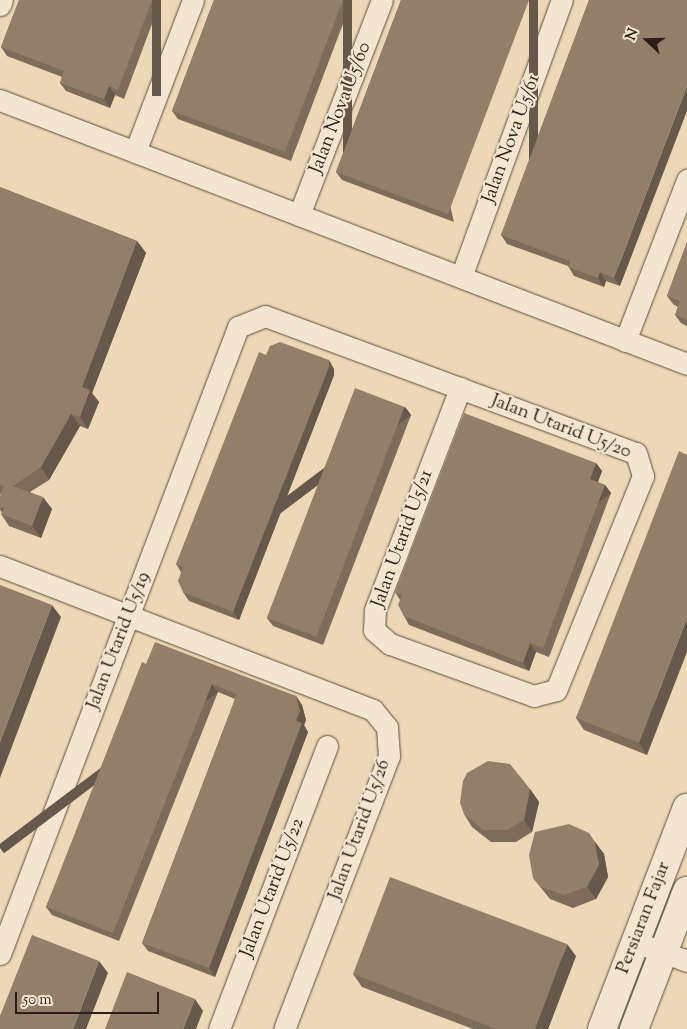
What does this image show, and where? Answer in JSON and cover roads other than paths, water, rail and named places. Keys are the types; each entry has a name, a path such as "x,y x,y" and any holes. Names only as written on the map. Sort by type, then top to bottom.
{"main road":[{"name":"Persiaran Fajar","path":"602,1029 687,808"},
{"name":"Persiaran Fajar","path":"634,1029 675,957 687,890"}],"street":[{"path":"0,5 2,0"},
{"path":"135,152 193,0"},
{"name":"Jalan Nova U5/60","path":"299,215 382,0"},
{"name":"Jalan Nova U5/61","path":"461,277 562,0"},
{"path":"0,100 687,364"},
{"path":"625,341 687,180"},
{"name":"Jalan Utarid U5/20","path":"238,327 265,316 636,453 643,476 556,690 534,696 459,670"},
{"name":"Jalan Utarid U5/19","path":"0,954 238,327"},
{"name":"Jalan Utarid U5/21","path":"459,670 390,644 374,630 375,610 460,388"},
{"name":"Jalan Utarid U5/26","path":"0,566 373,710 387,727 389,756 284,1029"},
{"name":"Jalan Utarid U5/22","path":"219,1029 327,746"},
{"path":"635,942 675,957"}]}
